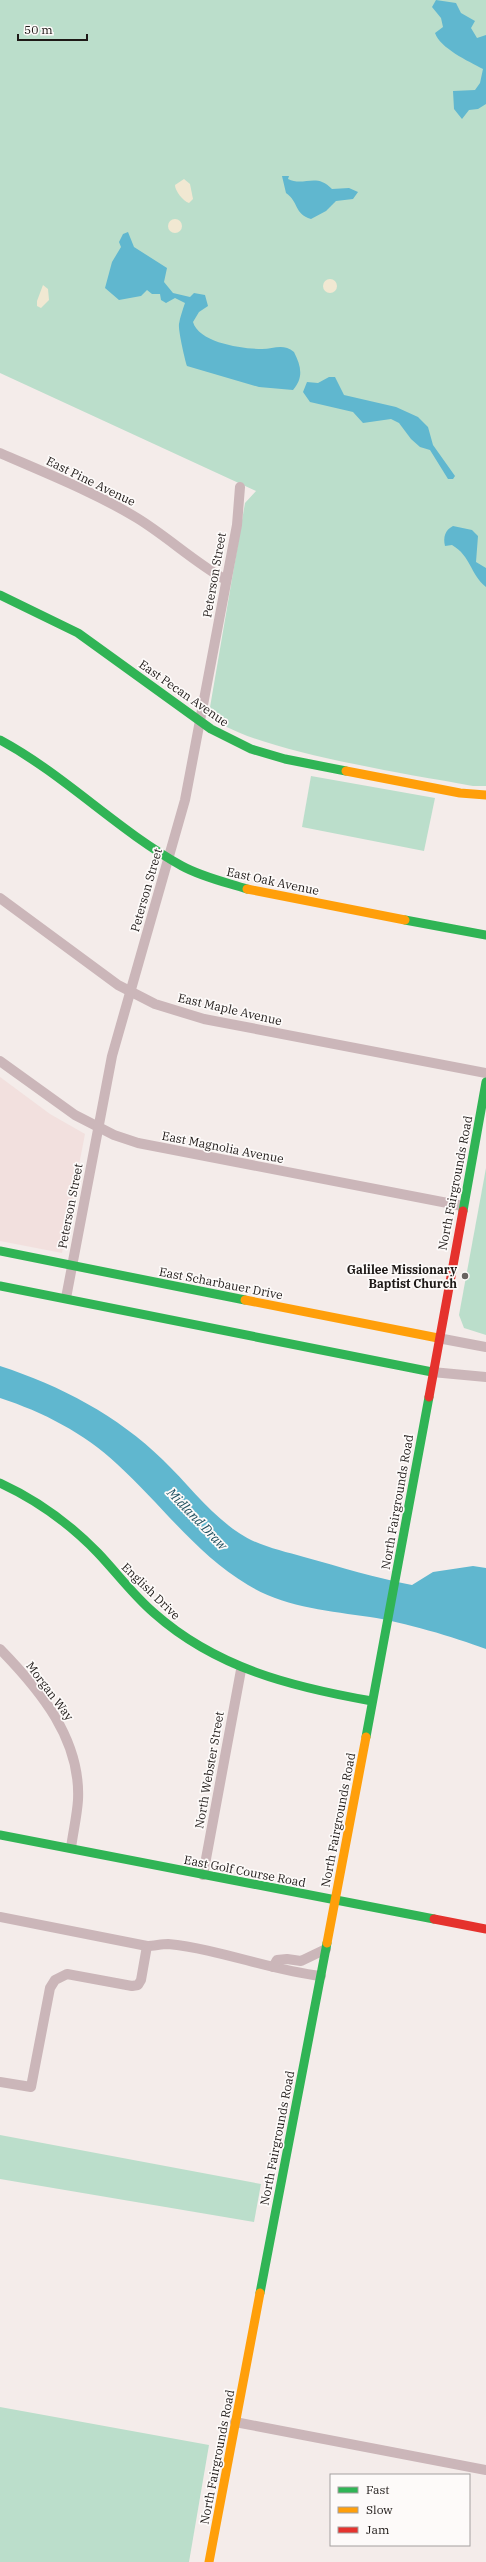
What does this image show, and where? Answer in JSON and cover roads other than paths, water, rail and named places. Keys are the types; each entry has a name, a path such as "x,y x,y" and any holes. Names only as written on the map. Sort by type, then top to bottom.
{"main road":[{"name":"East Pecan Avenue","path":"0,595 78,633 211,729 251,749 284,759 460,793 486,795"},
{"name":"East Oak Avenue","path":"0,740 28,755 169,858 202,875 244,889 486,935"},
{"name":"North Fairgrounds Road","path":"209,2562 372,1700 396,1581 438,1338 486,1082"},
{"name":"East Scharbauer Drive","path":"0,1251 438,1338"},
{"path":"0,1286 432,1372"},
{"name":"English Drive","path":"0,1483 46,1508 71,1527 93,1548 141,1602 169,1626 197,1646 241,1670 283,1684 372,1700"},
{"name":"East Golf Course Road","path":"0,1835 486,1929"}],"street":[{"name":"East Pine Avenue","path":"0,452 122,510 156,532 206,569 226,580"},
{"name":"Peterson Street","path":"66,1298 112,1056 129,991 185,800 237,525 240,487"},
{"name":"East Maple Avenue","path":"0,898 93,967 129,991 155,1004 204,1020 486,1073"},
{"name":"East Magnolia Avenue","path":"0,1061 69,1111 114,1135 147,1145 463,1206"},
{"path":"438,1338 486,1347"},
{"path":"432,1372 486,1377"},
{"name":"Morgan Way","path":"0,1649 52,1711 70,1744 76,1767 78,1799 71,1848"},
{"name":"North Webster Street","path":"203,1875 241,1670"},
{"path":"0,1917 147,1946 169,1944 273,1967 289,1972 320,1976"},
{"path":"0,2082 31,2087 50,1988 55,1980 67,1974 132,1986 138,1985 141,1980 147,1946"},
{"path":"273,1967 277,1960 287,1959 301,1962 326,1949"},
{"path":"235,2422 486,2470"}],"water":[{"path":"436,0 456,3 461,13 475,21 471,28 477,38 486,35 486,104 478,109 469,110 462,119 454,109 453,91 475,90 480,83 483,69 455,54 438,39 435,33 443,27 441,18 432,7"},
{"path":"282,176 289,176 288,179 299,182 315,180 321,181 332,189 349,188 358,192 353,199 336,201 326,211 311,219 299,211 293,200 286,193"},
{"path":"128,232 134,247 167,268 164,282 173,293 190,297 194,293 205,295 208,306 199,312 193,322 197,329 204,335 212,340 233,346 262,349 282,347 290,349 294,352 300,367 300,376 299,381 293,390 259,387 187,366 179,327 185,303 175,298 166,303 161,300 160,294 152,294 147,290 141,296 119,300 105,288 112,262 121,247 119,242 123,234"},
{"path":"329,377 335,377 344,395 396,407 418,417 428,427 433,445 455,476 453,479 448,479 430,450 420,447 411,439 399,423 391,419 363,423 353,412 310,402 303,392 307,382 318,383"},
{"path":"453,526 472,530 478,536 476,562 486,568 486,587 458,549 452,545 445,546 445,534"},
{"name":"Midland Draw","path":"0,1366 45,1383 66,1393 87,1404 127,1429 163,1460 218,1517 246,1538 262,1545 412,1585 433,1572 473,1566 486,1568 486,1649 398,1622 323,1610 292,1603 276,1598 248,1585 229,1573 195,1544 133,1479 91,1443 77,1433 47,1417 0,1398"}],"place":[{"name":"Galilee Missionary Baptist Church","path":"465,1276"}]}
